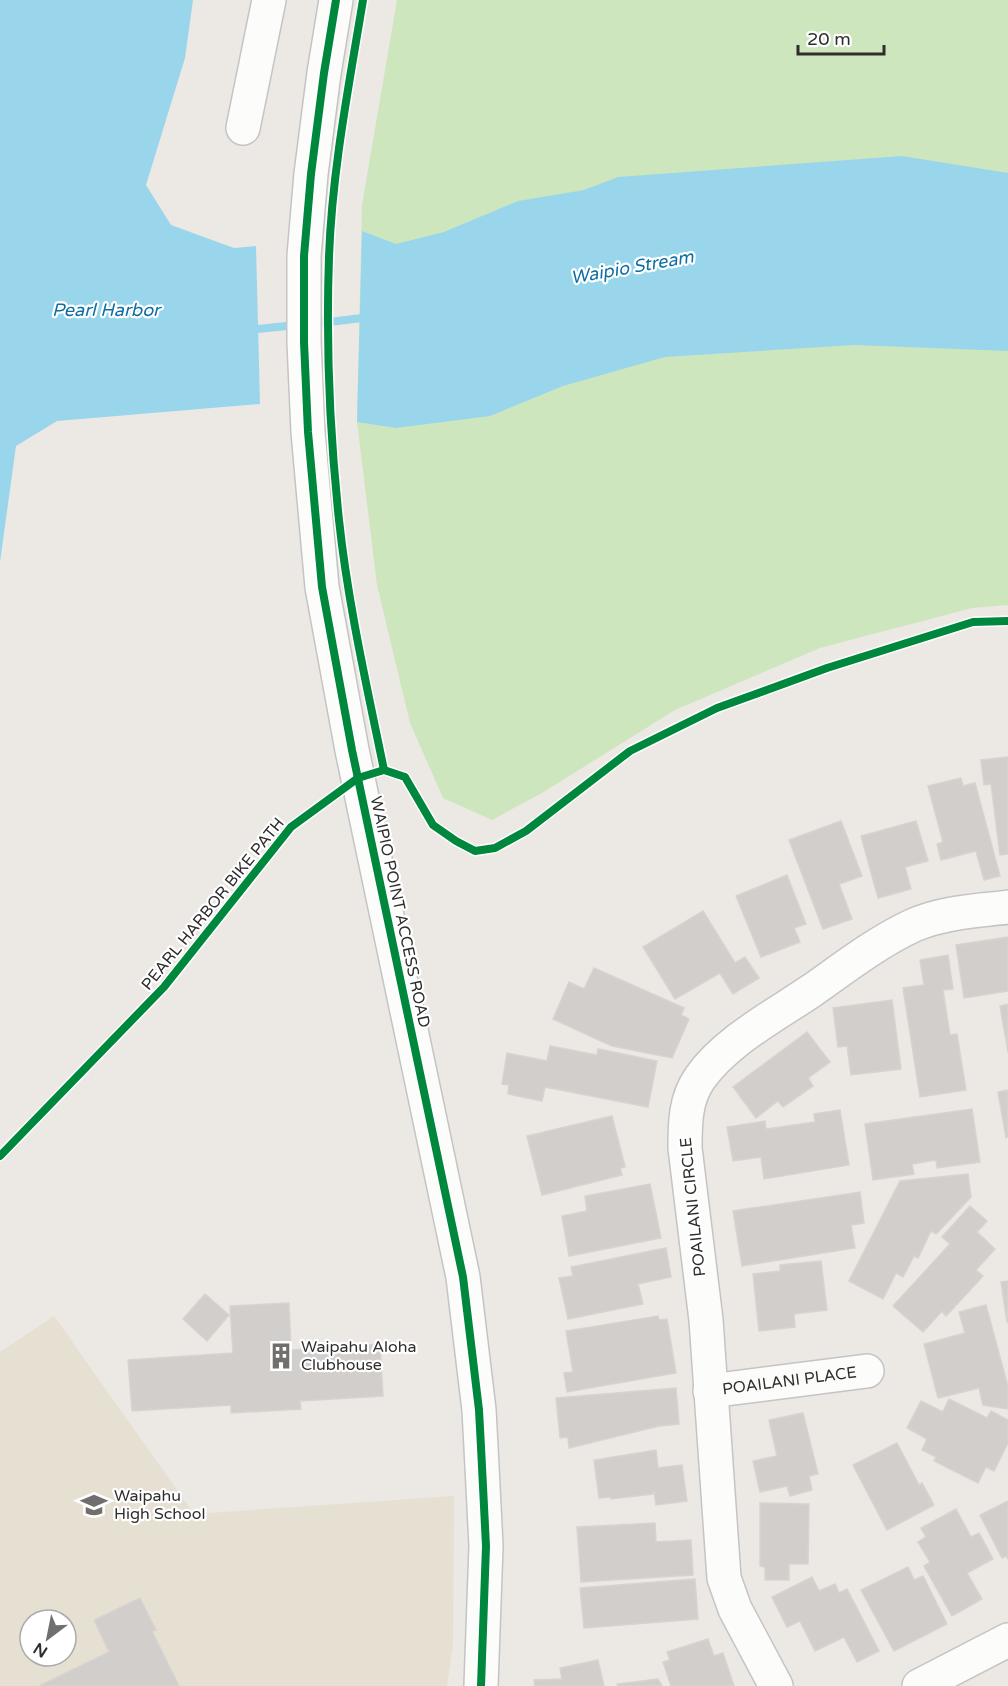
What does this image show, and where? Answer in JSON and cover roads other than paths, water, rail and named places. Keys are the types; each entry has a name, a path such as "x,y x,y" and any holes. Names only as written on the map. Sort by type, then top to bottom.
{"street":[{"path":"243,128 269,0"},
{"name":"WAIPIO POINT ACCESS ROAD","path":"336,0 310,174 304,256 304,342 308,432 322,587 348,726 463,1276 482,1447 486,1546 482,1686"},
{"name":"POAILANI CIRCLE","path":"776,1686 735,1609 724,1578 706,1320 685,1148 685,1122 689,1101 699,1079 731,1046 878,945 915,925 946,914 1008,908"},
{"name":"POAILANI PLACE","path":"711,1391 867,1371"},
{"path":"919,1686 1008,1640"}],"water":[{"name":"Pearl Harbor","path":"0,0 193,0 185,58 146,185 171,225 234,248 256,246 260,404 57,421 16,446 0,562"},
{"path":"902,156 1008,173 1008,351 855,345 665,357 563,386 490,416 396,428 357,422 362,231 396,244 444,232 518,201 584,190 618,177"}],"waterway":[{"name":"Waipio Stream","path":"312,324 371,317"},
{"name":"Waipio Stream","path":"258,329 296,325"}],"place":[{"name":"Waipahu Aloha Clubhouse","path":"281,1356"},
{"name":"Waipahu High School","path":"94,1505"}]}
